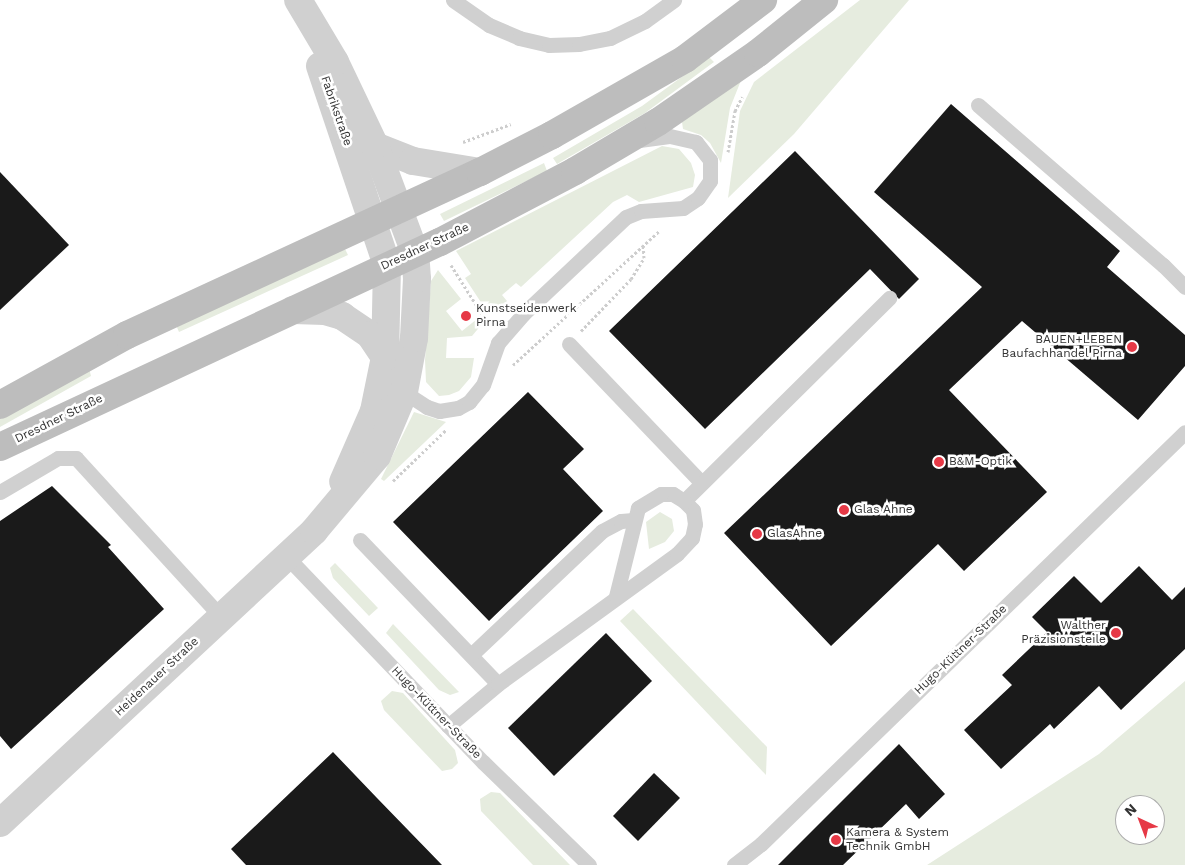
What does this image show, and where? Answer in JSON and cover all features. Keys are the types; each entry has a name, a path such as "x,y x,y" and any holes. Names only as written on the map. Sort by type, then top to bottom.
{"main road":[{"path":"0,405 127,335 480,172 552,136 685,59 763,0"},
{"name":"Dresdner Straße","path":"0,447 415,253 625,142 758,53 824,0"}],"street":[{"name":"Fabrikstraße","path":"298,0 335,62 375,146 415,253"},
{"name":"Fabrikstraße","path":"298,0 387,265"},
{"path":"375,146 413,161 480,172"},
{"name":"Heidenauer Straße","path":"0,824 314,531 377,456 404,392 414,338 417,285 415,253"},
{"name":"Heidenauer Straße","path":"314,531 347,475 374,410 386,356 387,265"},
{"path":"293,310 325,311 342,316 370,335 386,356"}],"lane":[{"path":"454,0 489,25 519,38 549,44 579,44 610,38 645,21 674,0"},
{"path":"978,105 1163,265 1185,287"},
{"path":"404,392 426,407 439,411 458,408 469,402 482,384 498,343 524,314 626,217 641,211 683,208 698,198 710,181 710,160 696,142 669,136 625,142"},
{"path":"684,501 889,298"},
{"path":"569,344 702,483"},
{"name":"Hugo-Küttner-Straße","path":"734,865 761,844 1185,432"},
{"path":"0,492 58,458 76,458 221,617"},
{"path":"448,726 498,684 616,596 677,554 692,538 695,524 693,510 684,501 672,494 661,494 638,508 633,520 616,596"},
{"path":"471,655 602,531 621,521 633,520"},
{"path":"360,540 498,684"},
{"name":"Hugo-Küttner-Straße","path":"286,557 448,726 589,865"}],"path":[{"path":"569,344 631,279 644,258 643,243"},
{"path":"511,368 515,363"},
{"path":"390,484 450,427"}],"shaded area":[{"path":"860,0 909,0 794,134 728,198 740,111 754,82"},
{"path":"709,57 714,62 645,113 557,164 553,158 642,106"},
{"path":"742,78 730,108 721,163 710,143 701,135 683,129 682,122"},
{"path":"662,146 679,149 691,163 695,175 693,187 639,202 627,195 613,202 521,287 516,283 502,295 507,301 494,312 486,310 465,278 471,274 456,251"},
{"path":"544,163 547,171 444,221 440,214"},
{"path":"345,249 348,255 179,332 176,325"},
{"path":"438,270 461,299 446,311 462,331 477,319 482,324 472,336 447,338 446,358 474,358 471,377 459,391 439,396 426,382 425,360 431,281"},
{"path":"89,368 91,376 0,427 0,419"},
{"path":"414,412 446,422 384,481 381,479"},
{"path":"660,512 672,519 674,531 665,542 649,549 646,522"},
{"path":"335,563 378,608 369,616 333,578 330,568"},
{"path":"633,609 767,747 766,775 620,621"},
{"path":"393,624 459,692 450,695 439,690 386,633"},
{"path":"1185,681 1185,865 927,865 1099,754"},
{"path":"392,691 403,693 455,750 458,763 452,769 442,771 384,710 381,701"},
{"path":"491,792 500,793 570,865 533,865 481,811 480,799"}],"building":[{"path":"951,104 1120,251 1107,267 1185,335 1185,366 1138,420 1022,321 949,390 1047,492 964,571 938,544 831,646 724,533 982,287 874,192"},
{"path":"795,151 919,279 899,299 870,269 705,429 609,331"},
{"path":"0,172 69,245 0,310"},
{"path":"528,392 584,449 563,469 603,511 489,621 393,522"},
{"path":"52,486 111,545 108,547 164,609 11,749 0,736 0,521"},
{"name":"Walther Präzisionsteile","path":"1139,566 1172,600 1185,587 1185,649 1121,710 1099,686 1054,729 1050,724 1001,769 964,730 1012,685 1002,675 1047,632 1032,617 1074,576 1101,603"},
{"path":"606,633 652,681 554,776 508,728"},
{"path":"899,744 945,794 919,819 906,804 843,865 778,865"},
{"path":"333,752 442,865 246,865 231,849"},
{"path":"654,773 680,798 638,841 613,816"}],"place":[{"name":"Kunstseidenwerk Pirna","path":"466,316"},
{"name":"BAUEN+LEBEN Baufachhandel Pirna","path":"1132,347"},
{"name":"B&M-Optik","path":"939,462"},
{"name":"Glas Ahne","path":"844,510"},
{"name":"GlasAhne","path":"757,534"},
{"name":"Walther Präzisionsteile","path":"1116,633"},
{"name":"Kamera & System Technik GmbH","path":"836,840"}]}
